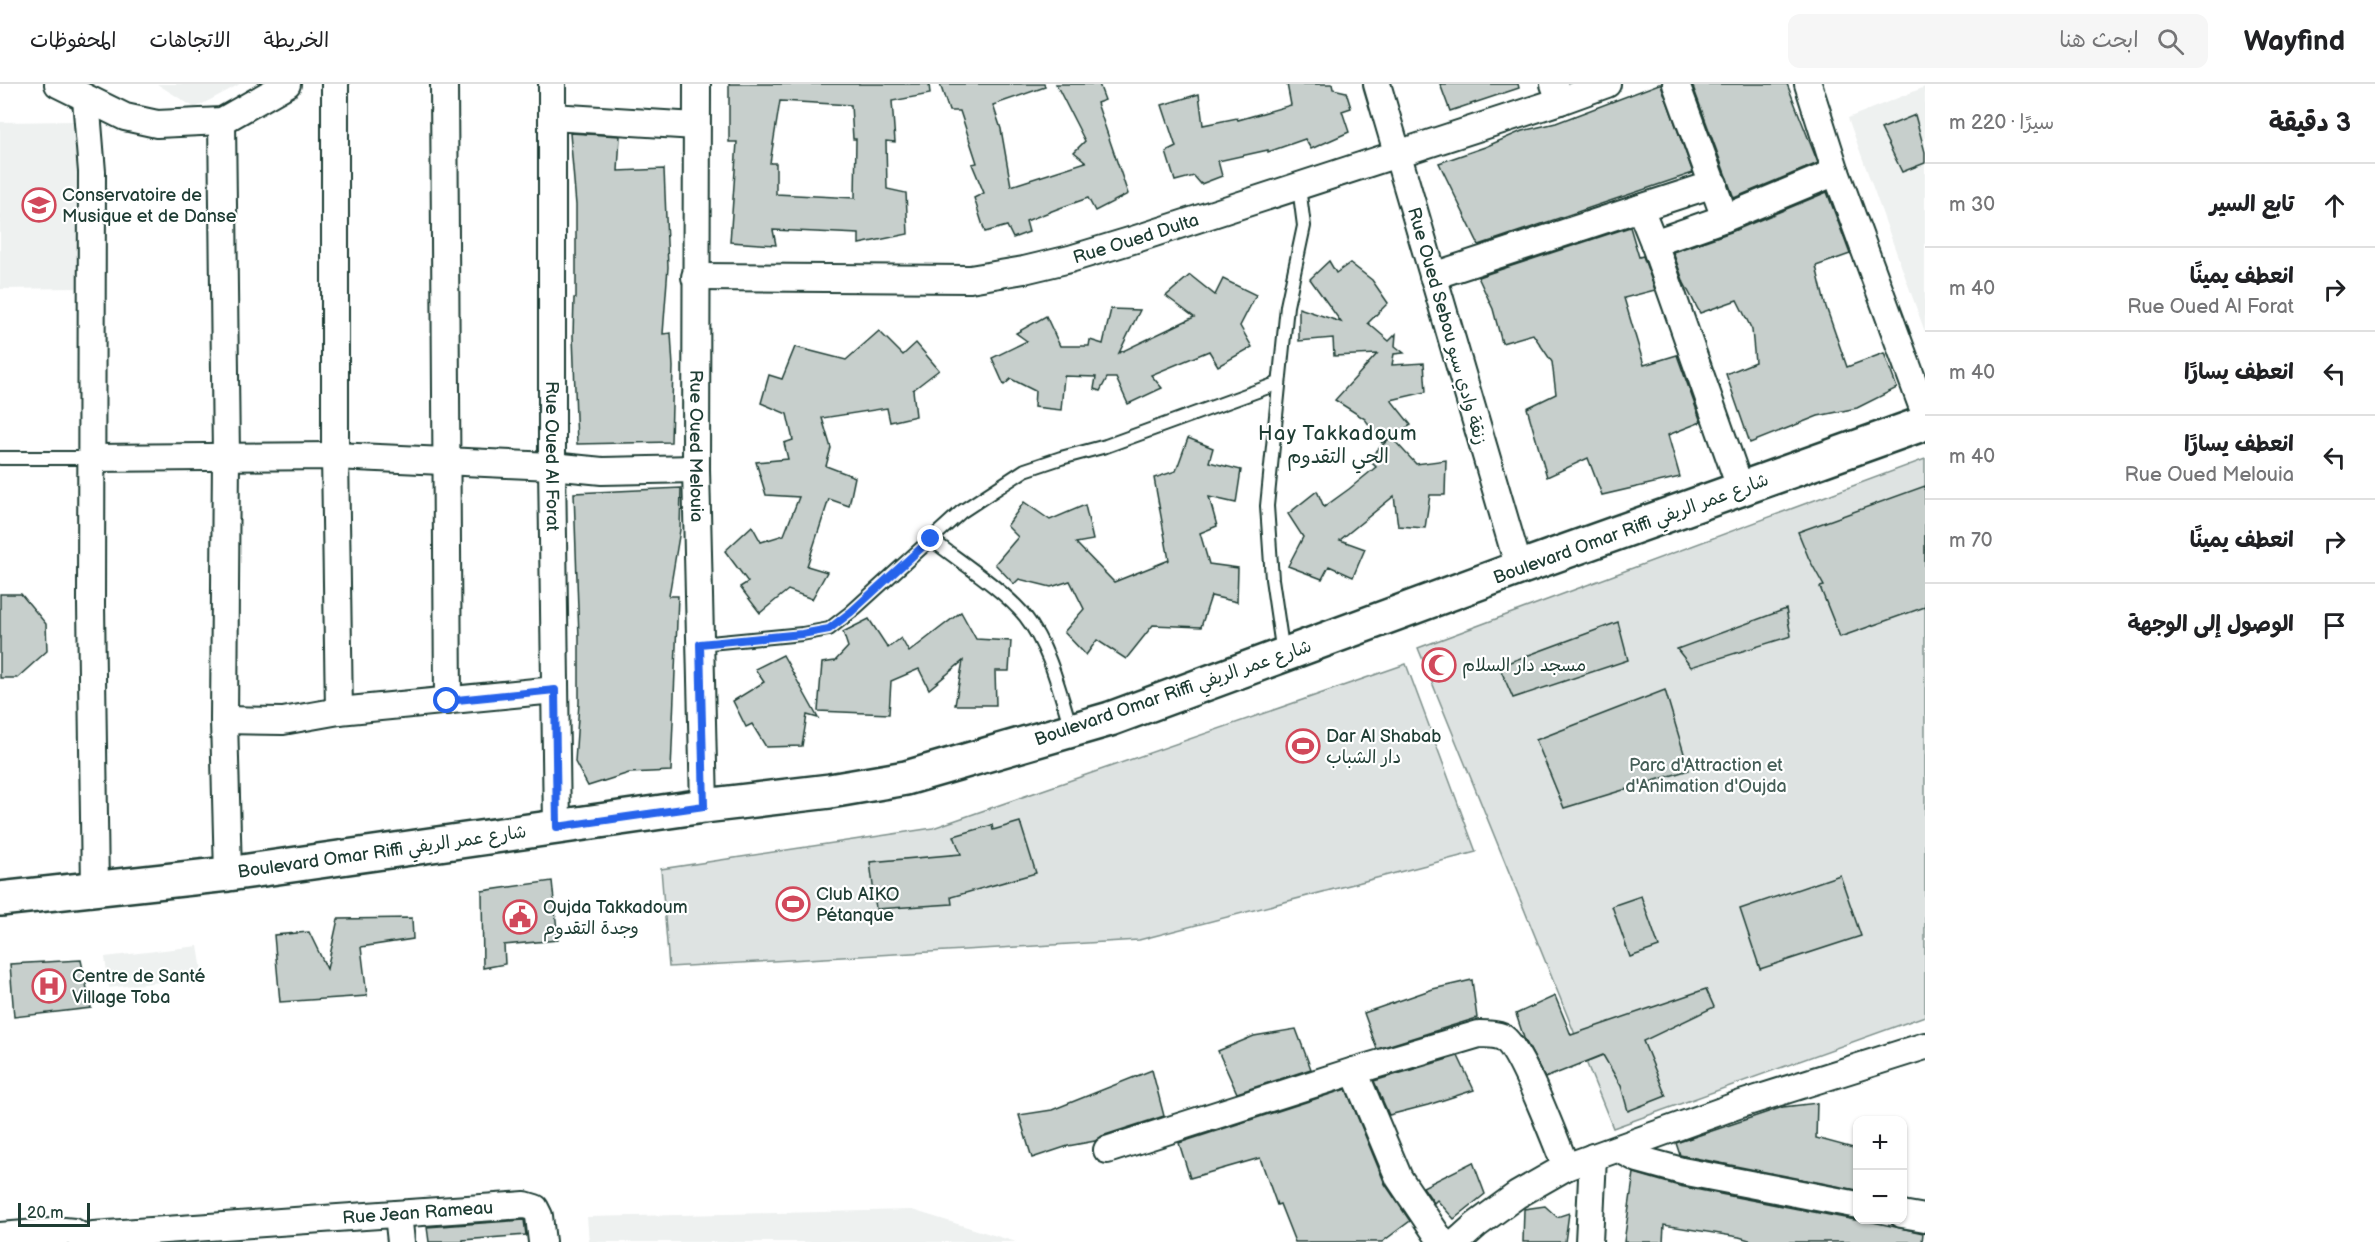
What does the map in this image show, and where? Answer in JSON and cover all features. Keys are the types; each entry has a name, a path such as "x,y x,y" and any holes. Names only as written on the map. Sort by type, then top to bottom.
{"street":[{"path":"58,84 125,117 157,124 222,121 287,84"},
{"path":"335,84 335,456 339,711"},
{"path":"444,84 447,701"},
{"name":"Rue Oued Al Forat","path":"552,84 552,466 557,827"},
{"name":"Rue Oued Melouia","path":"697,84 696,469 704,806"},
{"name":"Rue Oued Sebou زنقة وادي سبو","path":"1377,84 1519,568"},
{"name":"Rue Oued Dulta","path":"695,277 970,279 1024,270 1070,259 1299,187 1396,154 1557,93 1607,84"},
{"path":"1676,84 1725,218"},
{"path":"1808,84 1836,171 1925,414"},
{"path":"87,99 92,172 91,605 95,888"},
{"path":"552,117 696,126"},
{"path":"222,121 226,456 224,720 228,874"},
{"path":"1654,243 1725,218 1836,171"},
{"path":"1433,276 1714,184"},
{"path":"1640,208 1741,490"},
{"name":"Boulevard Omar Riffi شارع عمر الريفي","path":"0,899 228,874 704,806 831,791 906,778 1072,732 1519,568 1925,423"},
{"path":"92,458 335,456 552,466 602,471 696,469"},
{"path":"224,720 283,721 339,711 555,690"},
{"path":"1107,1150 1354,1071 1479,1034 1493,1034 1503,1038 1511,1045 1533,1089 1566,1167"},
{"path":"1457,1242 1517,1195 1566,1167 1738,1105 1925,1046"},
{"path":"1354,1071 1400,1178 1442,1242"},
{"path":"1619,1149 1638,1159 1682,1171 1853,1204"},
{"path":"1590,1242 1593,1156"},
{"name":"Rue Jean Rameau","path":"0,1236 64,1231 74,1232 83,1240 93,1236 266,1232 398,1214 525,1205 535,1208 539,1216 542,1242"},
{"path":"398,1214 401,1242"},
{"path":"1907,1215 1925,1218"}],"lane":[{"path":"1283,655 1272,579 1267,506 1287,306 1304,226 1299,187"},
{"path":"700,644 802,634 829,629 851,612 961,512 1025,470 1106,446 1279,383"},
{"path":"0,458 92,458"},
{"path":"931,539 998,591 1025,616 1049,659 1072,732"}],"shaded area":[{"path":"157,84 240,84 195,108"},
{"path":"1925,87 1925,332 1848,118"},
{"name":"Conservatoire de Musique et de Danse","path":"76,121 78,288 0,289 0,122"},
{"path":"198,946 203,977 109,988 105,957"},
{"path":"912,1210 1016,1242 589,1242 587,1217"}],"green space":[{"name":"Parc d'Attraction et d'Animation d'Oujda","path":"1925,459 1925,1016 1613,1128 1418,648"},
{"name":"Dar Al Shabab دار الشباب","path":"1406,664 1476,852 1139,940 669,967 661,869 933,828"}],"building":[{"path":"729,84 929,84 930,94 892,101 895,142 886,141 887,189 906,193 908,234 859,244 859,234 773,230 776,245 730,242 737,142 729,142","holes":["780,101 851,105 853,139 856,139 855,198 776,194 776,163 770,163"]},
{"path":"940,84 1044,84 1045,87 993,105 1001,129 1011,186 1086,162 1074,152 1085,141 1056,84 1099,84 1105,100 1097,103 1128,194 1095,211 1088,198 1057,209 1026,221 1029,232 1013,238 1007,226 985,232 974,198 984,193 972,164 977,163 960,111 949,111"},
{"path":"1287,84 1332,84 1333,89 1346,92 1351,108 1342,111 1349,132 1311,149 1305,139 1268,152 1268,150 1218,161 1222,176 1201,184 1194,176 1175,181 1166,152 1176,147 1162,105 1199,94 1203,125 1237,118 1238,120 1291,105"},
{"path":"1440,84 1518,84 1519,88 1450,111"},
{"path":"1661,84 1693,173 1479,245 1439,163 1522,131 1556,123"},
{"path":"1692,84 1787,84 1818,163 1734,198"},
{"path":"1915,115 1925,152 1925,163 1902,172 1881,129"},
{"path":"570,133 620,136 618,171 664,169 668,267 663,334 671,333 673,367 671,442 577,444 573,336 574,298 576,298 576,205"},
{"path":"1827,192 1850,254 1816,266 1825,304 1847,367 1884,353 1897,388 1857,408 1818,416 1750,443 1726,374 1755,362 1752,330 1737,300 1700,313 1684,283 1673,252 1731,232"},
{"path":"1630,227 1639,257 1643,256 1655,290 1624,298 1644,365 1677,355 1701,422 1668,435 1680,477 1602,495 1588,458 1547,477 1527,408 1556,394 1552,362 1533,334 1502,343 1493,309 1478,277"},
{"path":"1329,261 1336,273 1350,263 1372,280 1388,303 1368,323 1389,341 1396,334 1395,346 1404,353 1394,354 1392,365 1424,363 1426,392 1391,400 1411,425 1382,443 1365,419 1335,400 1377,354 1334,356 1333,338 1299,341 1299,308 1341,322 1310,279"},
{"path":"1190,275 1215,295 1223,279 1256,295 1240,326 1252,347 1218,366 1209,351 1151,375 1162,388 1128,404 1116,378 1107,378 1100,391 1094,389 1096,377 1064,376 1061,410 1034,407 1035,391 1011,379 1004,385 992,358 1027,341 1016,333 1046,316 1060,346 1089,346 1090,340 1103,344 1111,309 1140,310 1119,353 1194,317 1166,296"},
{"path":"879,331 903,355 916,343 939,370 913,390 916,416 890,422 887,408 822,418 831,448 826,466 855,477 849,506 829,499 807,566 827,572 812,599 788,590 760,613 740,587 748,582 725,551 752,526 761,542 784,535 799,497 766,495 756,462 788,459 784,443 793,440 787,414 761,403 769,375 782,379 795,347 846,360"},
{"path":"1391,437 1416,464 1446,460 1445,495 1430,495 1425,528 1398,526 1394,496 1340,540 1365,549 1353,577 1329,566 1322,579 1288,566 1303,537 1288,514 1317,491 1324,507 1349,489 1376,467 1368,459"},
{"path":"1188,438 1213,448 1209,462 1241,470 1236,503 1209,497 1217,526 1200,533 1209,564 1238,568 1237,602 1211,596 1201,627 1153,625 1126,659 1097,640 1086,655 1064,632 1084,609 1070,581 1051,587 1019,579 1014,584 995,564 1018,537 1007,526 1024,502 1050,520 1085,505 1093,540 1076,543 1114,582 1169,560 1154,478 1176,471"},
{"path":"1925,486 1925,607 1840,637 1820,587 1824,586 1809,559 1798,532"},
{"path":"681,488 680,530 669,596 678,596 671,771 629,773 588,786 575,762 579,703 579,637 574,493"},
{"path":"0,594 21,594 46,624 47,651 17,678 0,678"},
{"path":"1786,609 1791,636 1691,667 1677,649"},
{"path":"961,612 976,639 1011,641 1009,671 995,671 996,705 955,705 963,661 929,689 919,669 891,681 889,714 818,711 822,663 835,661 848,647 843,632 869,619 888,648 901,638 909,652"},
{"path":"1618,622 1628,660 1513,698 1499,666"},
{"path":"783,655 818,718 807,715 802,746 766,747 752,724 746,727 733,701 764,682 755,669"},
{"path":"1665,690 1689,770 1564,808 1536,740"},
{"path":"1020,822 1036,873 951,897 952,904 876,909 870,862 961,854 954,836 992,825 993,830"},
{"path":"1840,875 1861,936 1760,969 1740,909"},
{"path":"552,881 558,940 504,945 505,964 483,968 482,891"},
{"path":"1641,896 1659,947 1630,957 1612,906"},
{"path":"412,918 413,939 361,947 367,996 280,1002 274,935 309,932 327,969 338,919"},
{"name":"Centre de Santé Village Toba","path":"81,960 91,1008 14,1017 10,964"},
{"path":"1472,980 1477,1018 1377,1049 1364,1013 1433,989"},
{"path":"1706,989 1714,1007 1643,1041 1666,1096 1628,1111 1621,1086 1603,1055 1545,1078 1524,1038 1516,1014 1555,996 1571,1035"},
{"path":"1296,1029 1311,1069 1237,1093 1218,1051 1254,1036"},
{"path":"1458,1056 1474,1090 1389,1115 1374,1081"},
{"path":"1152,1070 1164,1116 1102,1136 1095,1141 1068,1146 1032,1158 1019,1115 1052,1110"},
{"path":"1346,1089 1385,1184 1410,1221 1382,1242 1295,1242 1280,1204 1277,1205 1260,1158 1190,1178 1179,1143"},
{"path":"1817,1103 1816,1138 1853,1148 1853,1189 1680,1155 1676,1143 1783,1107"},
{"path":"1473,1162 1485,1194 1454,1219 1437,1200 1434,1203 1423,1187"},
{"path":"1634,1173 1679,1186 1853,1220 1853,1224 1882,1224 1923,1233 1922,1242 1756,1242 1739,1237 1664,1225 1663,1242 1624,1242"},
{"path":"1545,1206 1557,1217 1569,1213 1565,1242 1523,1242 1524,1209"},
{"path":"524,1220 526,1235 463,1240 463,1242 429,1242 427,1227"}],"place":[{"name":"Conservatoire de Musique et de Danse","path":"39,205"},
{"name":"مسجد دار السلام","path":"1439,665"},
{"name":"Dar Al Shabab دار الشباب","path":"1303,746"},
{"name":"Club AIKO Pétanque","path":"793,904"},
{"name":"Oujda Takkadoum وجدة التقدوم","path":"520,917"},
{"name":"Centre de Santé Village Toba","path":"49,986"}],"district":[{"name":"Hay Takkadoum الحي التقدوم","path":"1338,446"}],"route":[{"path":"447,701 555,690 557,827 704,806 700,644 802,634 829,629 851,612 931,539"}]}
